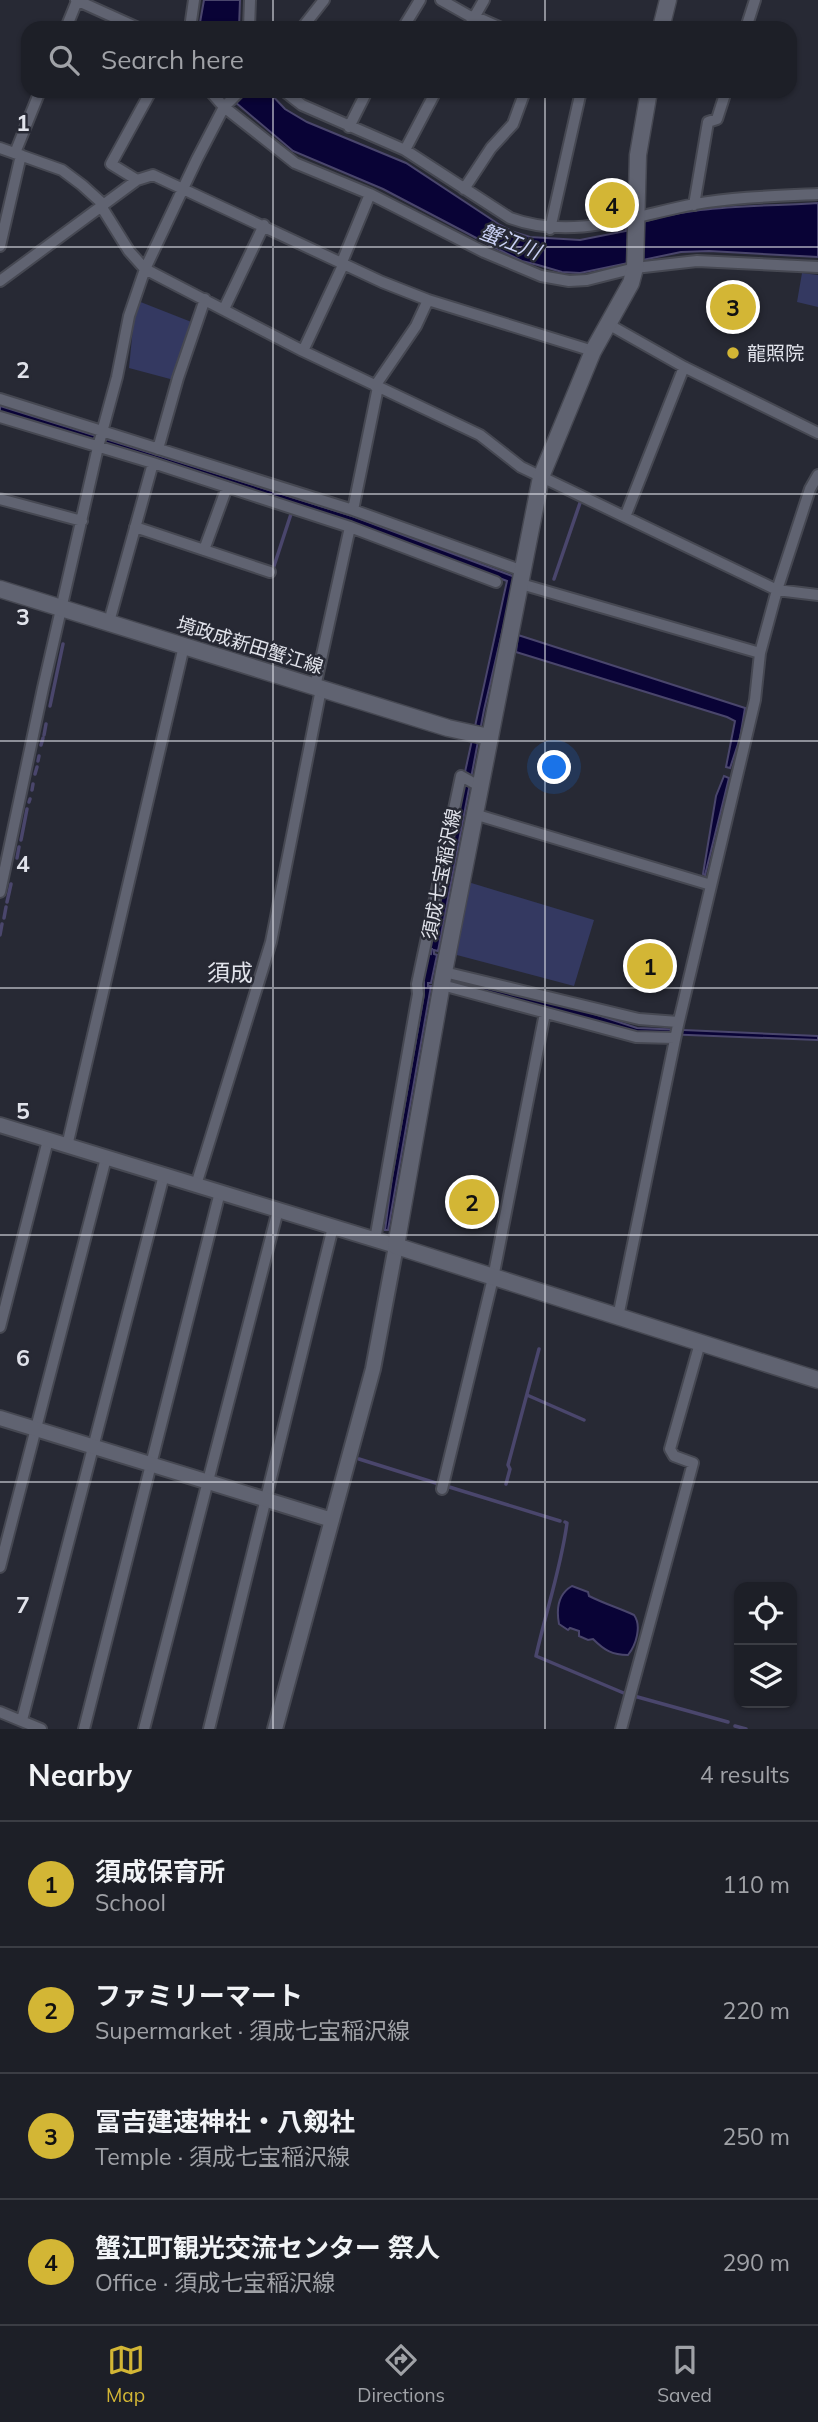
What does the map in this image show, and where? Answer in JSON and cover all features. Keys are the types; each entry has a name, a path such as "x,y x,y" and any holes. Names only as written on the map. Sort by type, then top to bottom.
{"main road":[{"path":"663,21 668,0"},
{"name":"須成七宝稲沢線","path":"396,1246 443,979 454,899 474,814 471,782 479,735 522,577 541,477 593,351 631,283 635,267 638,155 648,98"},
{"name":"境政成新田蟹江線","path":"0,589 479,735"},
{"path":"396,1246 818,1380"}],"street":[{"path":"68,21 76,0 122,21"},
{"path":"191,21 194,0"},
{"path":"249,21 250,0"},
{"path":"308,21 324,0"},
{"path":"407,21 420,0"},
{"path":"441,0 472,21 484,0"},
{"path":"748,21 755,0"},
{"path":"0,246 18,154 38,98"},
{"path":"138,180 111,164 147,98"},
{"path":"218,98 295,163 370,194 484,253 541,276 569,281 587,280 635,267 697,261 818,267"},
{"path":"0,892 4,856 129,316 145,269 197,159 226,105 233,98"},
{"path":"293,98 349,127 405,150 510,218 550,229 594,227 734,198 818,194"},
{"path":"349,127 364,98"},
{"path":"405,150 432,98"},
{"path":"464,189 491,148 513,124 522,98"},
{"path":"550,229 579,98"},
{"path":"694,205 708,122 717,118 724,98"},
{"path":"0,148 62,170 82,185 102,205 129,251 145,269 303,351 480,435 510,461 541,477 777,590 818,595"},
{"path":"0,281 138,180 153,175 382,282 428,300 593,351"},
{"path":"303,351 370,194"},
{"path":"224,309 264,226"},
{"path":"158,449 178,378 205,299"},
{"path":"353,510 377,387 416,326 428,300"},
{"path":"608,324 684,367 818,433"},
{"path":"625,517 684,367"},
{"path":"0,399 153,463 350,527 496,582"},
{"path":"0,417 158,449 353,510 522,577 760,653"},
{"path":"108,622 153,463"},
{"path":"618,1317 677,1030 755,700 760,653 777,590 807,498 818,475"},
{"path":"204,550 227,487"},
{"path":"1,503 82,521"},
{"path":"135,527 270,572"},
{"path":"196,1185 271,942 350,527"},
{"path":"67,1146 184,646"},
{"path":"375,1240 418,994 417,984 461,776 471,782"},
{"path":"474,814 711,885"},
{"path":"436,896 454,899"},
{"path":"443,979 639,1019 677,1030"},
{"path":"443,979 545,1013 636,1037 677,1030"},
{"path":"442,1489 493,1278 545,1013"},
{"path":"0,1125 396,1246 373,1369 275,1729"},
{"path":"0,1327 48,1140"},
{"path":"0,1567 106,1158"},
{"path":"22,1720 163,1175"},
{"path":"84,1729 220,1192"},
{"path":"144,1729 278,1210"},
{"path":"209,1729 333,1227"},
{"path":"621,1729 693,1463 674,1456 670,1449 700,1343"},
{"path":"0,1418 332,1520"},
{"path":"0,1712 41,1729"}],"shaded area":[{"path":"802,273 818,275 818,307 797,302"},
{"path":"138,301 194,323 174,380 129,368"},
{"path":"468,882 594,920 574,986 453,954"}],"water":[{"path":"204,0 240,0 239,21 200,21"},
{"name":"蟹江川","path":"230,98 275,98 285,109 307,122 406,163 500,225 530,237 580,240 626,231 626,228 649,220 697,211 818,203 818,257 681,252 580,273 562,272 522,261 383,189 293,151"},
{"path":"0,406 352,516 515,577 484,710 438,951 434,950 437,955 431,983 428,983 428,986 431,986 388,1230 385,1230 392,1178 424,994 424,982 421,982 427,953 431,954 429,944 433,940 465,772 507,581 351,522 0,412"},
{"path":"518,635 745,708 740,738 730,768 726,767 735,721 516,652"},
{"path":"724,776 729,778 705,875 703,874 716,796"},
{"path":"450,979 585,1011 637,1028 818,1036 818,1040 638,1033 449,984"},
{"path":"572,1586 634,1615 638,1624 637,1635 628,1655 609,1651 593,1639 579,1636 579,1631 570,1628 568,1630 559,1624 559,1602"}],"waterway":[{"path":"554,579 581,500"},
{"path":"273,569 291,514"},
{"path":"50,706 63,644"},
{"path":"44,735 46,724"},
{"path":"41,745 43,738"},
{"path":"38,761 39,756"},
{"path":"35,774 37,767"},
{"path":"32,790 33,784"},
{"path":"21,840 27,809"},
{"path":"17,858 19,847"},
{"path":"7,902 11,884"},
{"path":"4,918 6,907"},
{"path":"0,935 2,924"},
{"path":"506,1484 510,1469 508,1465 539,1349"},
{"path":"527,1395 584,1420"},
{"path":"359,1459 439,1484"},
{"path":"446,1486 560,1521"},
{"path":"565,1522 567,1523 561,1556 536,1656 626,1694"},
{"path":"634,1696 728,1722"},
{"path":"735,1726 746,1729"}],"place":[{"name":"蟹江町観光交流センター 祭人","path":"612,205"},
{"name":"冨吉建速神社・八剱社","path":"733,307"},
{"name":"龍照院","path":"733,353"},
{"name":"須成保育所","path":"650,966"},
{"name":"ファミリーマート","path":"472,1202"}],"district":[{"name":"須成","path":"230,973"}]}
